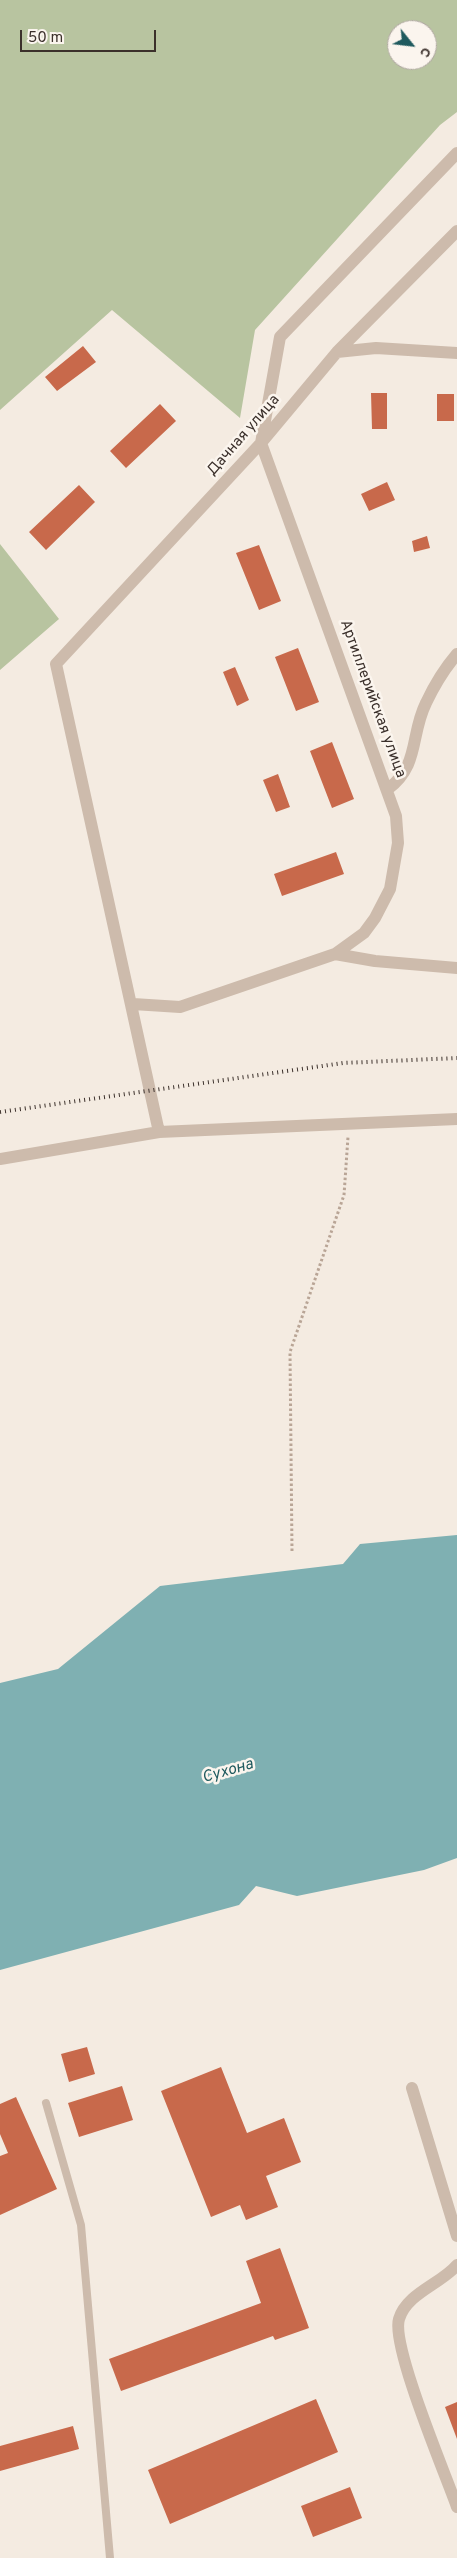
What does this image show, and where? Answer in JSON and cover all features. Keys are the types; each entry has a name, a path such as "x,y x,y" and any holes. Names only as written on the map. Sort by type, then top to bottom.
{"street":[{"path":"261,442 280,337 457,153"},
{"name":"Дачная улица","path":"133,1004 56,664 261,442 336,352 457,231"},
{"path":"336,352 376,348 457,353"},
{"name":"Артиллерийская улица","path":"133,1004 180,1007 336,954 364,932 375,918 390,889 398,843 396,816 388,789 261,442"},
{"path":"388,789 400,780 407,769 425,704 457,654"},
{"name":"Артиллерийская улица","path":"336,954 375,961 457,968"},
{"path":"133,1004 159,1132"},
{"path":"0,1159 159,1132 349,1122 457,1119"},
{"path":"412,2088 457,2236"},
{"path":"457,2265 448,2276 423,2291 408,2305 400,2318 398,2337 405,2362 457,2507"}],"lane":[{"path":"46,2103 81,2225 110,2558"}],"path":[{"path":"292,1551 290,1352 344,1195 349,1122"}],"green space":[{"path":"0,0 457,0 457,112 440,125 255,330 240,418 112,310 0,410"},
{"path":"0,544 59,619 0,670"}],"water":[{"name":"Сухона","path":"457,1535 457,1858 424,1870 297,1896 256,1886 239,1905 0,1970 0,1683 58,1669 160,1586 343,1564 360,1544"}],"building":[{"path":"83,346 96,362 57,391 45,377"},
{"path":"371,393 387,393 387,429 372,429"},
{"path":"437,394 454,394 454,421 437,421"},
{"path":"160,404 176,421 126,468 110,451"},
{"path":"387,482 395,500 369,511 361,494"},
{"path":"79,485 95,502 46,550 29,532"},
{"path":"427,536 430,548 414,552 412,541"},
{"path":"259,545 281,601 259,610 236,553"},
{"path":"298,648 319,702 296,711 275,657"},
{"path":"235,667 249,700 237,706 223,672"},
{"path":"332,742 354,799 332,808 310,751"},
{"path":"278,774 290,807 276,812 263,780"},
{"path":"336,852 344,874 282,896 274,874"},
{"path":"87,2047 95,2074 69,2082 61,2054"},
{"path":"221,2067 247,2133 284,2118 301,2162 266,2176 278,2207 246,2220 240,2205 211,2217 161,2091"},
{"path":"122,2086 133,2120 79,2137 68,2103"},
{"path":"16,2097 57,2189 0,2215 0,2156 8,2153 0,2134 0,2104"},
{"path":"280,2248 309,2328 275,2340 273,2336 121,2391 109,2359 261,2303 246,2261"},
{"path":"316,2399 338,2452 170,2524 148,2470"},
{"path":"457,2402 457,2439 445,2407"},
{"path":"73,2426 79,2449 0,2471 0,2446"},
{"path":"350,2487 362,2518 313,2537 301,2506"}],"railway":[{"path":"0,1112 343,1063 457,1058"}]}
